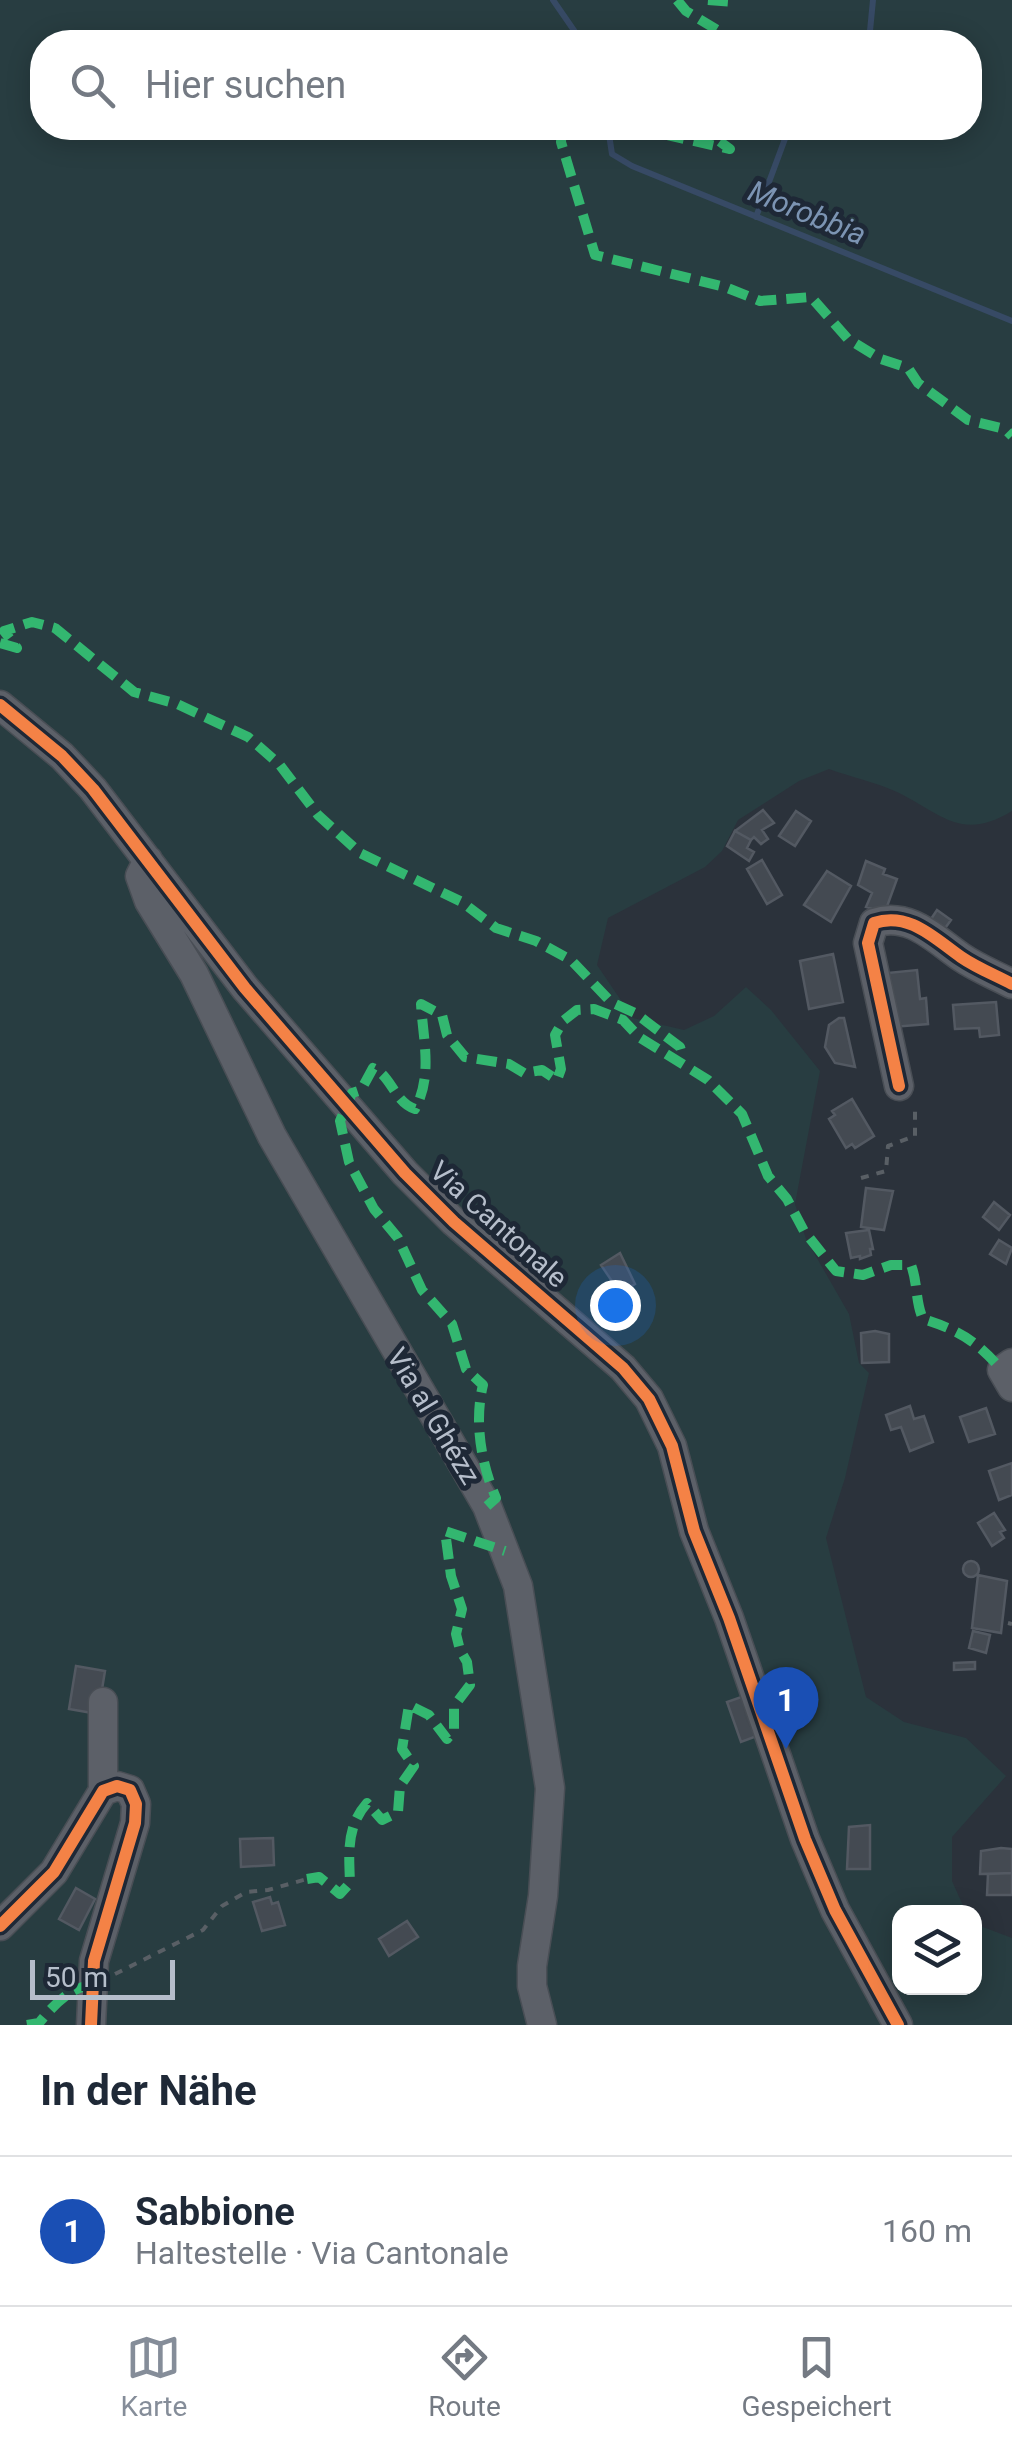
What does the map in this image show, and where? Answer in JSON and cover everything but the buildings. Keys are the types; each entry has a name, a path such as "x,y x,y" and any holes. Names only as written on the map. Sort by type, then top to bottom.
{"street":[{"name":"Via Cantonale","path":"0,705 78,772 245,988 405,1173 454,1222 623,1368 649,1400 672,1446 694,1531 730,1618 805,1839 836,1910 898,2025"},
{"name":"Via al Ghézz","path":"148,860 140,876 149,902 194,974 272,1136 487,1506 518,1586 550,1788 532,1966 532,1986 542,2025"},
{"path":"899,1086 868,943 874,923 898,920 926,930 961,957 1012,984"},
{"path":"0,1926 54,1872 113,1789 103,1702"},
{"path":"91,2025 94,1961 135,1822 134,1798 113,1789"}],"path":[{"path":"860,1178 886,1172 888,1146 915,1136 915,1099 899,1086"},
{"path":"90,1986 204,1930 222,1906 246,1892 307,1879"}],"green space":[{"path":"0,0 1012,0 1012,811 994,820 965,824 940,816 889,788 829,769 799,781 738,820 722,851 705,867 608,918 597,965 633,1018 684,1030 714,1016 746,987 771,1010 820,1071 795,1204 806,1239 849,1314 859,1363 869,1373 845,1478 826,1538 866,1697 904,1722 966,1738 1006,1776 952,1837 952,1881 963,1905 892,1905 892,1995 982,1995 982,1927 1012,1938 1012,2025 0,2025"}],"waterway":[{"name":"Morobbia","path":"553,0 574,30"},
{"path":"870,30 873,0"},
{"name":"Morobbia","path":"610,140 612,154 632,166 1012,321"},
{"path":"756,217 785,140"}],"marked path":[{"path":"677,0 686,11 717,30"},
{"path":"708,0 733,2 730,0"},
{"path":"561,140 595,255 725,287 760,301 811,297 848,339 881,359 908,368 918,383 968,420 1005,429 1012,436"},
{"path":"689,140 730,149 718,140"},
{"path":"0,643 17,648 4,631 32,622 55,628 134,692 177,704 248,737 279,764 318,815 360,853 462,902 496,928 536,941 571,960 611,1002 635,1013 680,1047 683,1057"},
{"path":"487,1506 496,1498 481,1442 479,1413 483,1385 466,1369 452,1324 422,1290 398,1238 374,1209 349,1162 340,1121 352,1093 361,1090 373,1068 385,1077 402,1101 415,1109 425,1071 421,1004 442,1015 447,1035 465,1057 509,1064 524,1073 542,1070 557,1080 561,1069 555,1035 563,1021 577,1010 594,1009 623,1020 639,1037 708,1080 742,1114 768,1176 836,1271 863,1275 891,1265 911,1265 923,1319 967,1338 1002,1370"},
{"path":"307,1879 319,1877 340,1894 350,1883 350,1841 360,1812 367,1803 382,1820 398,1812 400,1786 414,1766 402,1749 409,1705 429,1715 447,1739 454,1731 454,1706 470,1685 467,1662 456,1634 462,1609 451,1576 445,1531 505,1551"},
{"path":"27,2025 39,2023 69,1994 90,1986"}],"cycle path":[{"path":"0,705 62,756 93,789 245,988 405,1173 454,1222 623,1368 649,1399 672,1446 694,1531 729,1618 805,1839 835,1910 898,2025"},
{"path":"899,1086 868,943 874,923 887,920 910,924 1012,984"},
{"path":"0,1926 54,1872 103,1791 117,1786 130,1790 136,1804 135,1823 94,1961 91,2025"}],"place":[{"name":"Sabbione","path":"786,1749"}]}
